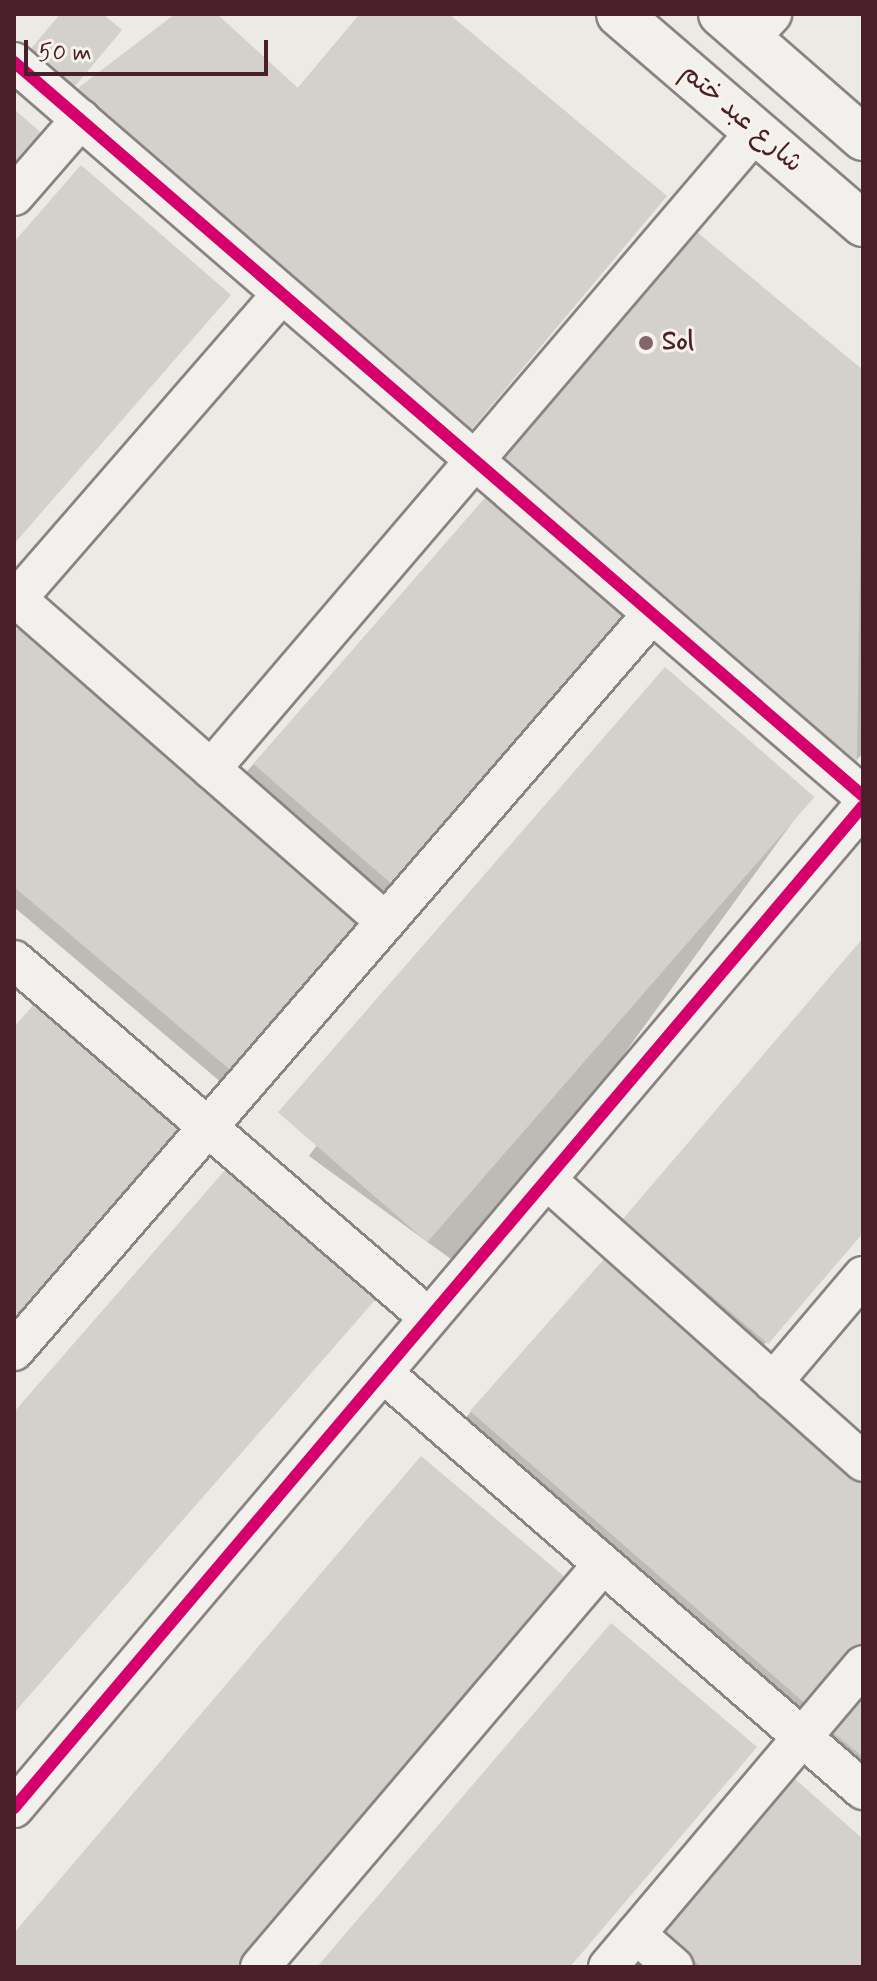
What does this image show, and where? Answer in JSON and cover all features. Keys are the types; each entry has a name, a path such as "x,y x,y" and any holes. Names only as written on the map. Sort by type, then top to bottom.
{"main road":[{"name":"شارع عبد ختم","path":"619,14 863,224"},
{"path":"747,22 863,138"}],"street":[{"path":"14,62 863,796"},
{"path":"14,196 81,119"},
{"path":"211,769 756,131"},
{"path":"282,294 15,601 382,918"},
{"path":"14,1351 382,918 652,614"},
{"path":"14,1808 863,806"},
{"path":"15,962 428,1317"},
{"path":"548,1181 863,1462"},
{"path":"773,1382 863,1276"},
{"path":"383,1373 863,1790"},
{"path":"260,1967 603,1564"},
{"path":"608,1967 863,1665"},
{"path":"636,1934 674,1967"}],"building":[{"path":"60,14 103,14 122,30 65,98 21,61"},
{"path":"175,14 217,14 298,88 360,14 449,14 667,196 471,430 200,205 65,98"},
{"path":"14,109 47,138 14,175"},
{"path":"81,165 231,295 14,544 14,242"},
{"path":"692,228 863,370 857,763 496,462"},
{"path":"489,493 638,623 403,894 253,764"},
{"path":"24,621 376,920 241,1079 14,887 14,633"},
{"path":"665,667 814,797 427,1242 278,1112"},
{"path":"863,938 863,1233 768,1344 622,1220"},
{"path":"37,1001 186,1130 14,1328 14,1027"},
{"path":"226,1169 376,1299 14,1713 14,1412"},
{"path":"604,1259 863,1486 863,1643 808,1706 470,1411"},
{"path":"421,1456 572,1583 244,1967 14,1967 14,1933"},
{"path":"611,1623 757,1747 570,1967 317,1967"},
{"path":"863,1692 863,1757 830,1730"},
{"path":"795,1779 863,1839 863,1967 702,1967 661,1931"}],"cycle path":[{"path":"14,62 863,796"},
{"path":"14,1808 863,806"}],"place":[{"name":"Sol","path":"646,343"}]}
